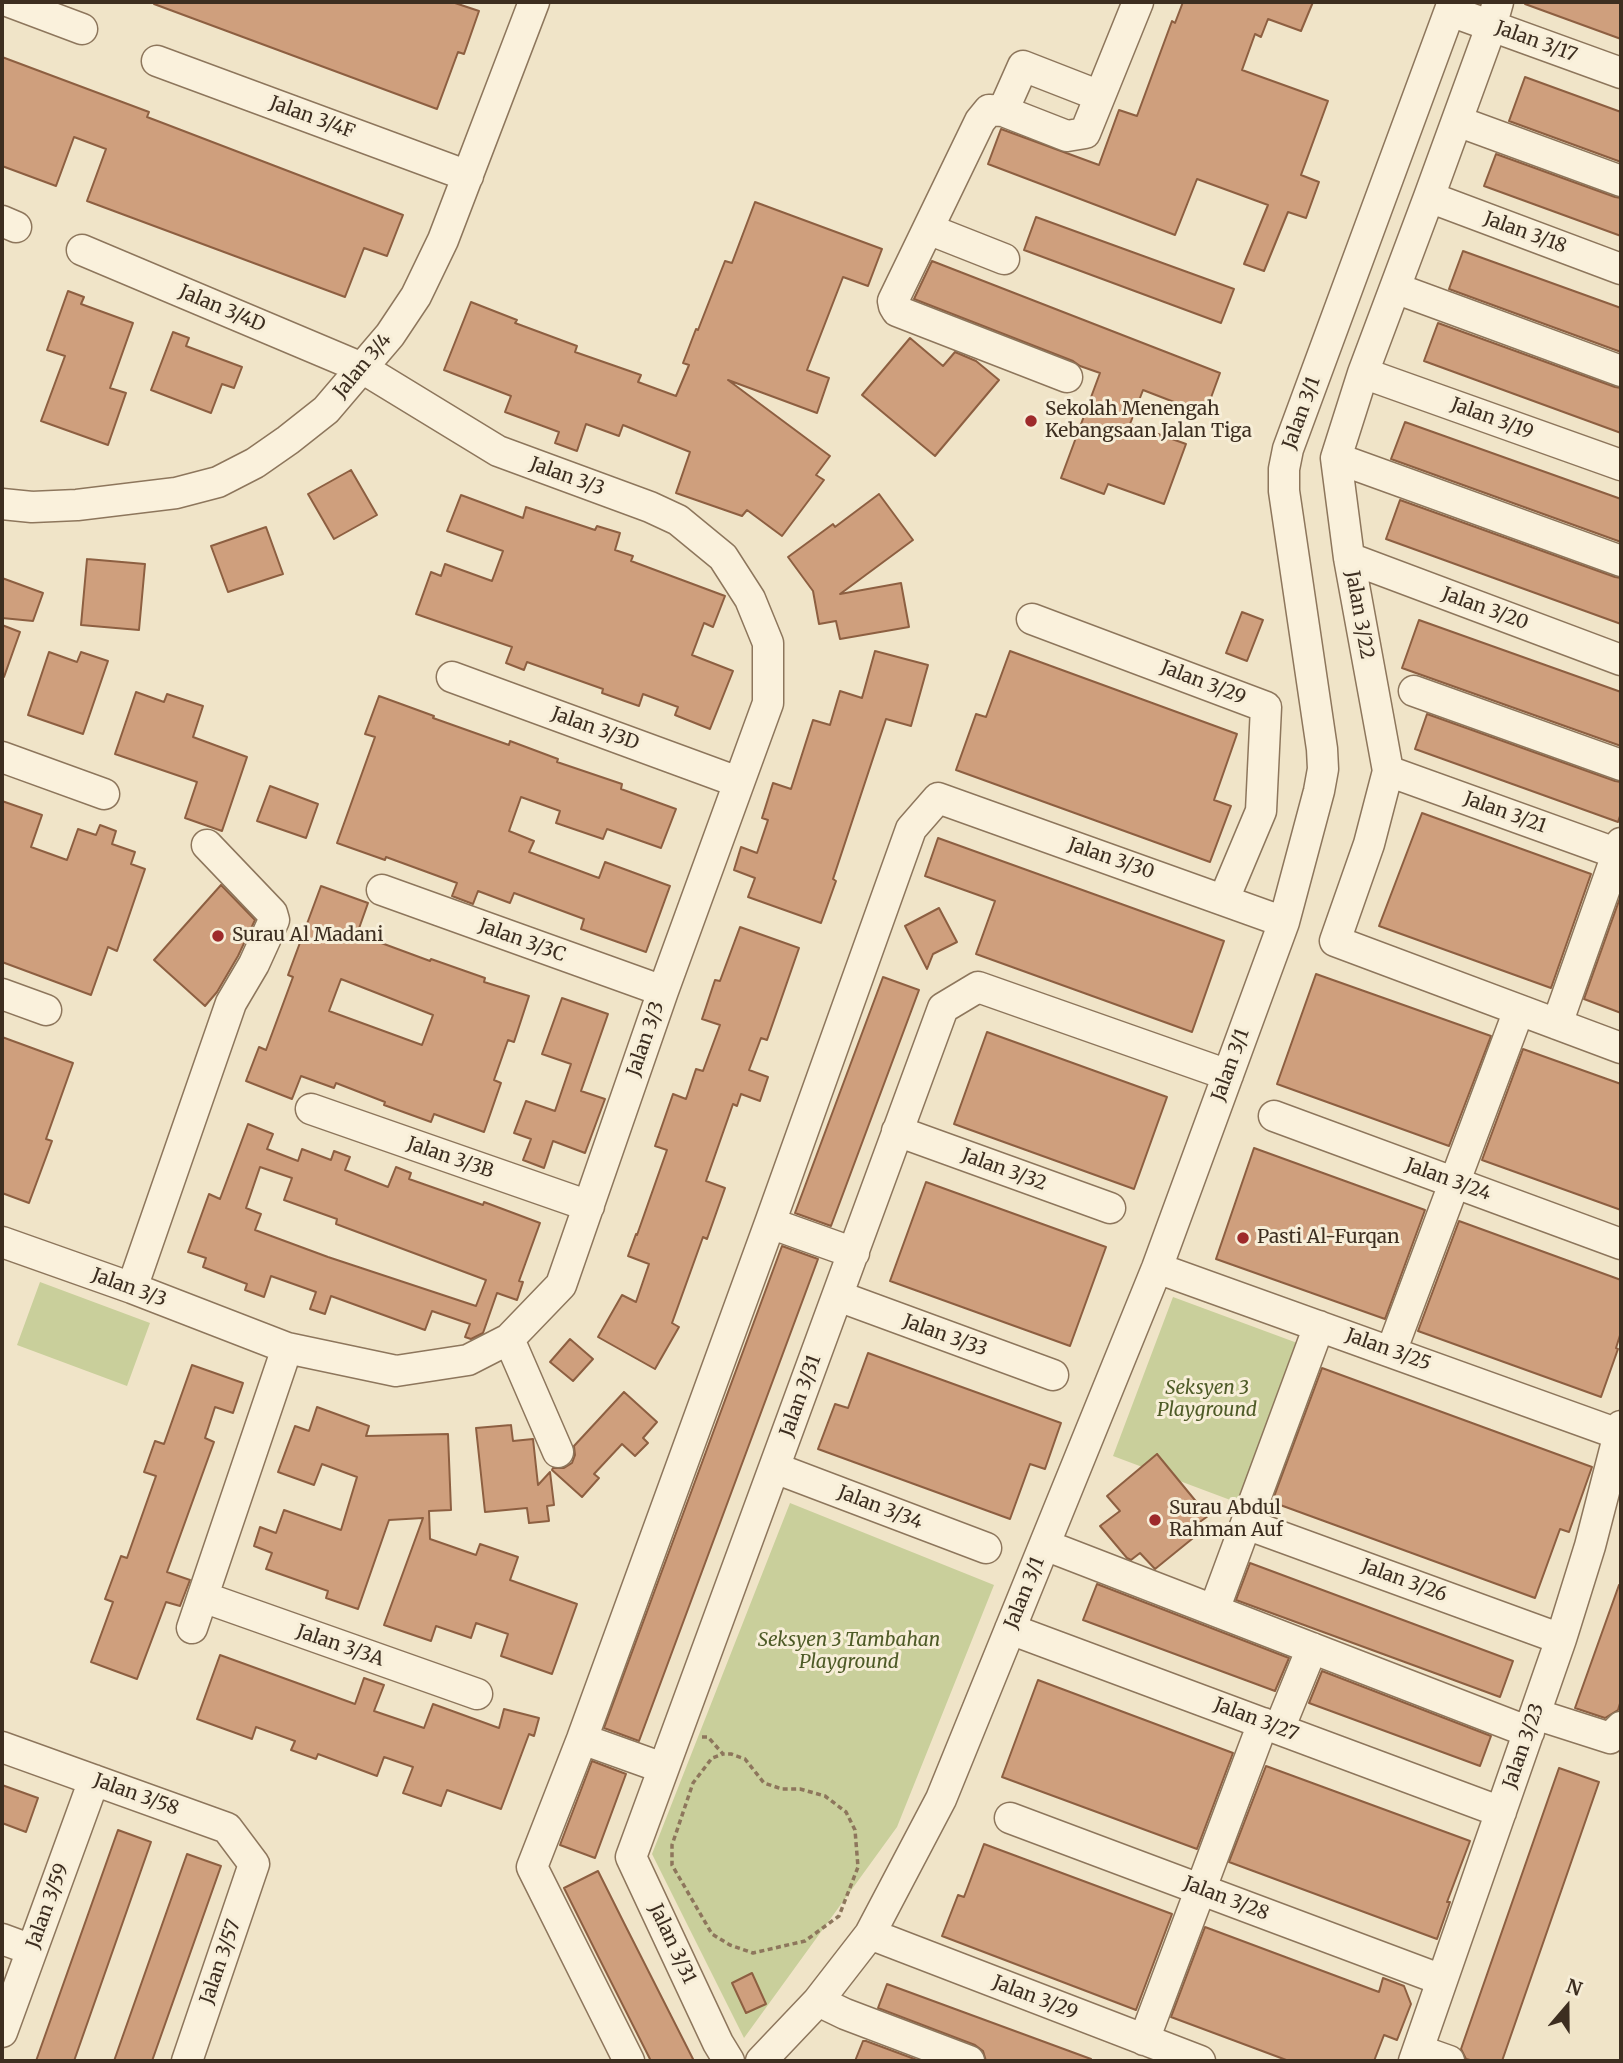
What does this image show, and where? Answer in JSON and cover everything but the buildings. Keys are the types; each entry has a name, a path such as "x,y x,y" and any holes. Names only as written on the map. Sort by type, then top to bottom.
{"street":[{"path":"10,2 82,29"},
{"name":"Jalan 3/4","path":"2,504 32,508 77,505 176,493 218,481 255,463 326,410 390,335 416,296 443,240 534,2"},
{"path":"1068,377 897,311 893,300 980,121 989,110 1003,111 1066,136 1085,133 1138,2"},
{"name":"Jalan 3/17","path":"1451,6 1495,14 1621,73"},
{"name":"Jalan 3/1","path":"761,2061 818,2001 870,1934 942,1799 1157,1268 1284,922 1319,791 1322,749 1283,469 1288,449 1451,6"},
{"name":"Jalan 3/22","path":"1495,14 1363,373 1336,458 1349,558 1388,771 1369,844 1335,941 1621,1048"},
{"name":"Jalan 3/4F","path":"157,61 468,176"},
{"path":"1003,111 1023,66 1100,96"},
{"path":"1457,121 1621,181"},
{"name":"Jalan 3/18","path":"1429,197 1621,268"},
{"path":"928,229 1004,260"},
{"name":"Jalan 3/4D","path":"82,250 362,368 410,396"},
{"path":"1395,288 1621,370"},
{"name":"Jalan 3/19","path":"1363,373 1621,465"},
{"name":"Jalan 3/3","path":"2,1242 132,1288 287,1348 396,1371 468,1360 509,1339 561,1284 663,991 768,703 768,643 750,598 723,557 678,520 498,451 410,396"},
{"path":"1336,458 1621,561"},
{"name":"Jalan 3/20","path":"1349,558 1621,660"},
{"name":"Jalan 3/29","path":"1032,620 1266,707 1261,811 1224,899"},
{"name":"Jalan 3/3D","path":"452,677 738,782"},
{"path":"1414,691 1621,765"},
{"path":"2,757 104,794"},
{"name":"Jalan 3/21","path":"1388,771 1620,850"},
{"name":"Jalan 3/30","path":"770,1223 911,829 938,797 1284,922"},
{"path":"132,1288 231,1003 254,964 274,920 272,913 207,845"},
{"path":"1557,1024 1620,850"},
{"name":"Jalan 3/3C","path":"382,890 663,991"},
{"name":"Jalan 3/31","path":"729,2061 718,2043 631,1857 943,1009 978,987 1228,1075"},
{"path":"2,994 46,1010"},
{"path":"1391,1352 1519,1010"},
{"name":"Jalan 3/3B","path":"311,1109 589,1206"},
{"name":"Jalan 3/24","path":"1274,1116 1621,1244"},
{"name":"Jalan 3/32","path":"897,1132 1110,1208"},
{"path":"629,2061 532,1867 582,1739 770,1223 853,1253"},
{"name":"Jalan 3/25","path":"1157,1268 1620,1432"},
{"name":"Jalan 3/33","path":"838,1296 1053,1376"},
{"path":"1214,1611 1319,1326"},
{"path":"509,1339 558,1452"},
{"path":"192,1628 287,1348"},
{"name":"Jalan 3/23","path":"1416,2056 1561,1639 1590,1546 1620,1432"},
{"name":"Jalan 3/34","path":"775,1468 986,1548"},
{"name":"Jalan 3/26","path":"1246,1524 1561,1639"},
{"path":"1045,1545 1312,1648 1532,1723 1610,1738 1621,1727"},
{"name":"Jalan 3/3A","path":"203,1597 477,1694"},
{"name":"Jalan 3/27","path":"1010,1629 1501,1812"},
{"path":"1156,2049 1200,1889 1271,1726 1312,1648"},
{"path":"582,1739 663,1768"},
{"name":"Jalan 3/58","path":"2,1747 228,1828 254,1864"},
{"name":"Jalan 3/59","path":"2,2032 94,1780"},
{"name":"Jalan 3/28","path":"1010,1818 1442,1980"},
{"name":"Jalan 3/57","path":"187,2061 254,1864"},
{"name":"Jalan 3/29","path":"870,1934 1156,2049 1200,2061"},
{"path":"2,1939 32,1950"},
{"path":"818,2001 845,2014 969,2061"},
{"path":"1416,2056 1449,2061"}],"path":[{"path":"676,1737 708,1737 723,1754 745,1759 764,1783 782,1790 800,1788 825,1796 846,1812 855,1830 858,1867 839,1916 805,1941 753,1952 730,1945 712,1934 672,1866 672,1845 693,1783 712,1758 723,1754"}],"green space":[{"path":"40,1282 150,1323 127,1386 17,1345"},
{"name":"Seksyen 3 Playground","path":"1173,1297 1300,1344 1241,1504 1113,1456"},
{"name":"Seksyen 3 Tambahan Playground","path":"790,1503 994,1585 897,1827 744,2038 652,1854"}],"place":[{"name":"Sekolah Menengah Kebangsaan Jalan Tiga","path":"1031,421"},
{"name":"Surau Al Madani","path":"218,936"},
{"name":"Pasti Al-Furqan","path":"1243,1238"},
{"name":"Surau Abdul Rahman Auf","path":"1155,1520"}]}
